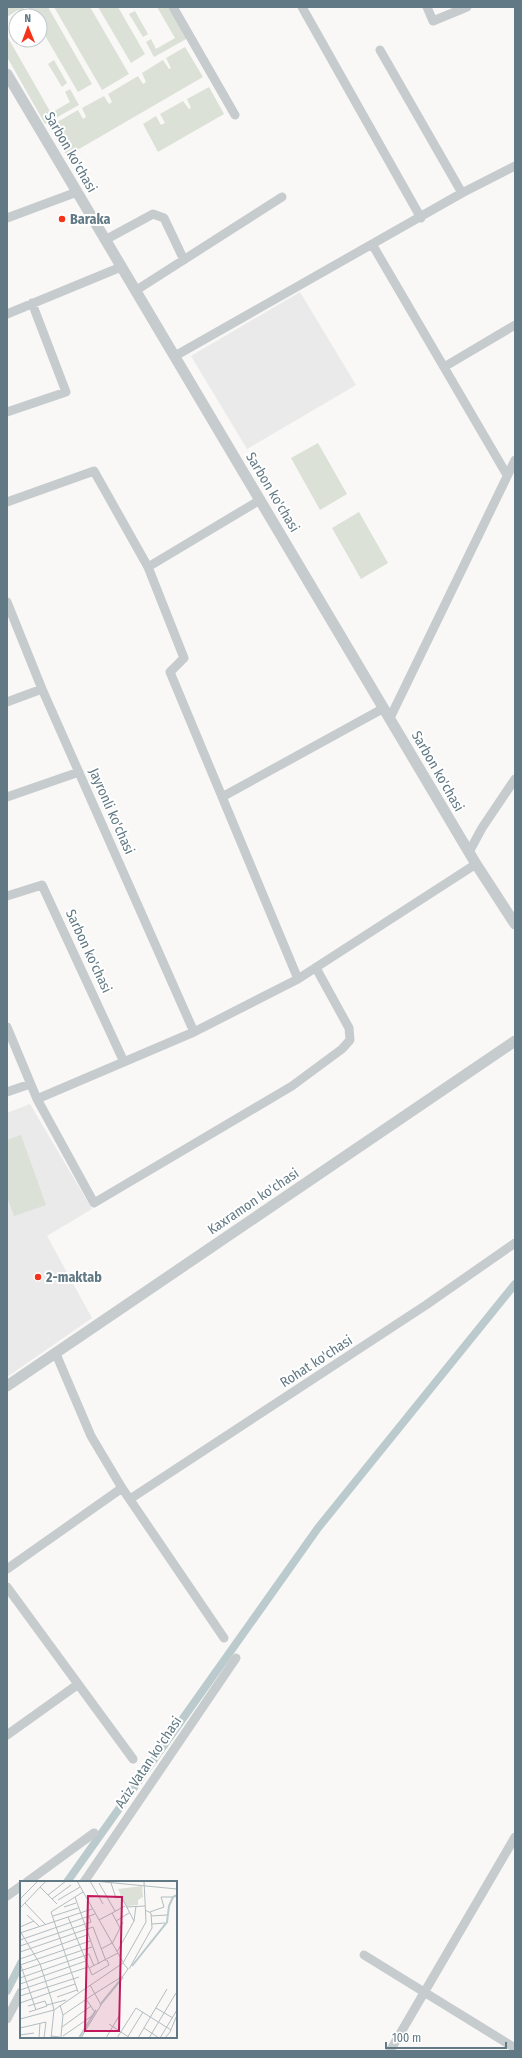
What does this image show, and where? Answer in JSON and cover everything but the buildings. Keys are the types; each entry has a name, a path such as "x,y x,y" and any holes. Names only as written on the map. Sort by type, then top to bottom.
{"street":[{"path":"174,7 235,115"},
{"path":"302,7 421,218"},
{"path":"427,7 433,21 466,7"},
{"path":"380,50 462,193"},
{"name":"Sarbon ko'chasi","path":"8,80 77,192 120,268 175,356 476,864 515,924"},
{"path":"175,356 372,244 421,218 462,193 515,166"},
{"path":"7,218 77,192"},
{"path":"135,291 282,197"},
{"path":"105,240 153,214 164,218 184,260"},
{"path":"372,244 507,475"},
{"path":"7,314 120,268"},
{"path":"7,412 66,392 32,303"},
{"path":"444,367 515,325"},
{"path":"390,718 515,460"},
{"path":"7,502 94,471 148,567 184,658 170,672 298,979"},
{"path":"148,567 260,500"},
{"name":"Jayronli ko'chasi","path":"7,602 42,689 194,1032"},
{"path":"7,702 42,689"},
{"path":"222,797 384,708"},
{"path":"7,797 79,772"},
{"path":"469,852 482,828 515,779"},
{"path":"37,1099 194,1032 298,979 476,864"},
{"name":"Sarbon ko'chasi","path":"7,896 42,885 124,1062"},
{"path":"7,1028 37,1099 94,1203 292,1086 342,1050 350,1040 349,1028 316,968"},
{"name":"Kaxramon ko'chasi","path":"7,1386 515,1041"},
{"path":"7,1092 30,1084"},
{"name":"Rohat ko'chasi","path":"130,1499 426,1305 515,1244"},
{"path":"56,1354 90,1436 122,1488 224,1638"},
{"path":"7,1569 122,1488"},
{"path":"7,1587 133,1759"},
{"name":"Aziz Vatan ko'chasi","path":"85,1881 236,1658"},
{"path":"7,1735 77,1684"},
{"path":"28,1881 94,1833"},
{"path":"390,2051 426,1992 515,1837"},
{"path":"7,1896 20,1887"},
{"path":"364,1956 426,1992 515,2048"},
{"path":"7,2019 20,1994"}],"shaded area":[{"path":"7,7 23,7 8,8 7,17"},
{"path":"28,7 48,7 92,84 78,92 48,41 48,8"},
{"path":"54,7 90,7 129,74 102,90"},
{"path":"98,7 118,7 145,54 131,63"},
{"path":"157,7 170,7 188,38 154,57 146,42 151,39 156,49 175,38"},
{"path":"135,11 148,34 143,37 129,14"},
{"path":"7,36 8,48 14,48 51,113 70,102 65,92 70,89 79,105 45,124 7,57"},
{"path":"185,47 203,77 67,156 51,131 52,125 78,110 83,119 86,117 82,108 104,96 109,104 112,102 108,94 138,76 143,84 146,82 142,73 163,60 169,69 171,68 166,58"},
{"path":"54,60 67,83 62,87 48,64"},
{"path":"209,87 224,114 158,152 143,124 156,116 161,125 165,123 160,114 183,101 189,109 191,108 187,99"},
{"path":"300,292 356,385 247,449 191,356"},
{"path":"318,443 347,494 320,510 291,458"},
{"path":"359,512 388,563 361,579 332,528"},
{"name":"2-maktab","path":"30,1104 92,1209 47,1236 92,1318 7,1377 7,1113"},
{"path":"21,1135 46,1205 14,1216 7,1197 7,1140"}],"waterway":[{"path":"68,1881 318,1528 515,1284"},
{"path":"7,1991 20,1965"}],"place":[{"name":"Baraka","path":"62,219"},
{"name":"2-maktab","path":"38,1277"}]}
